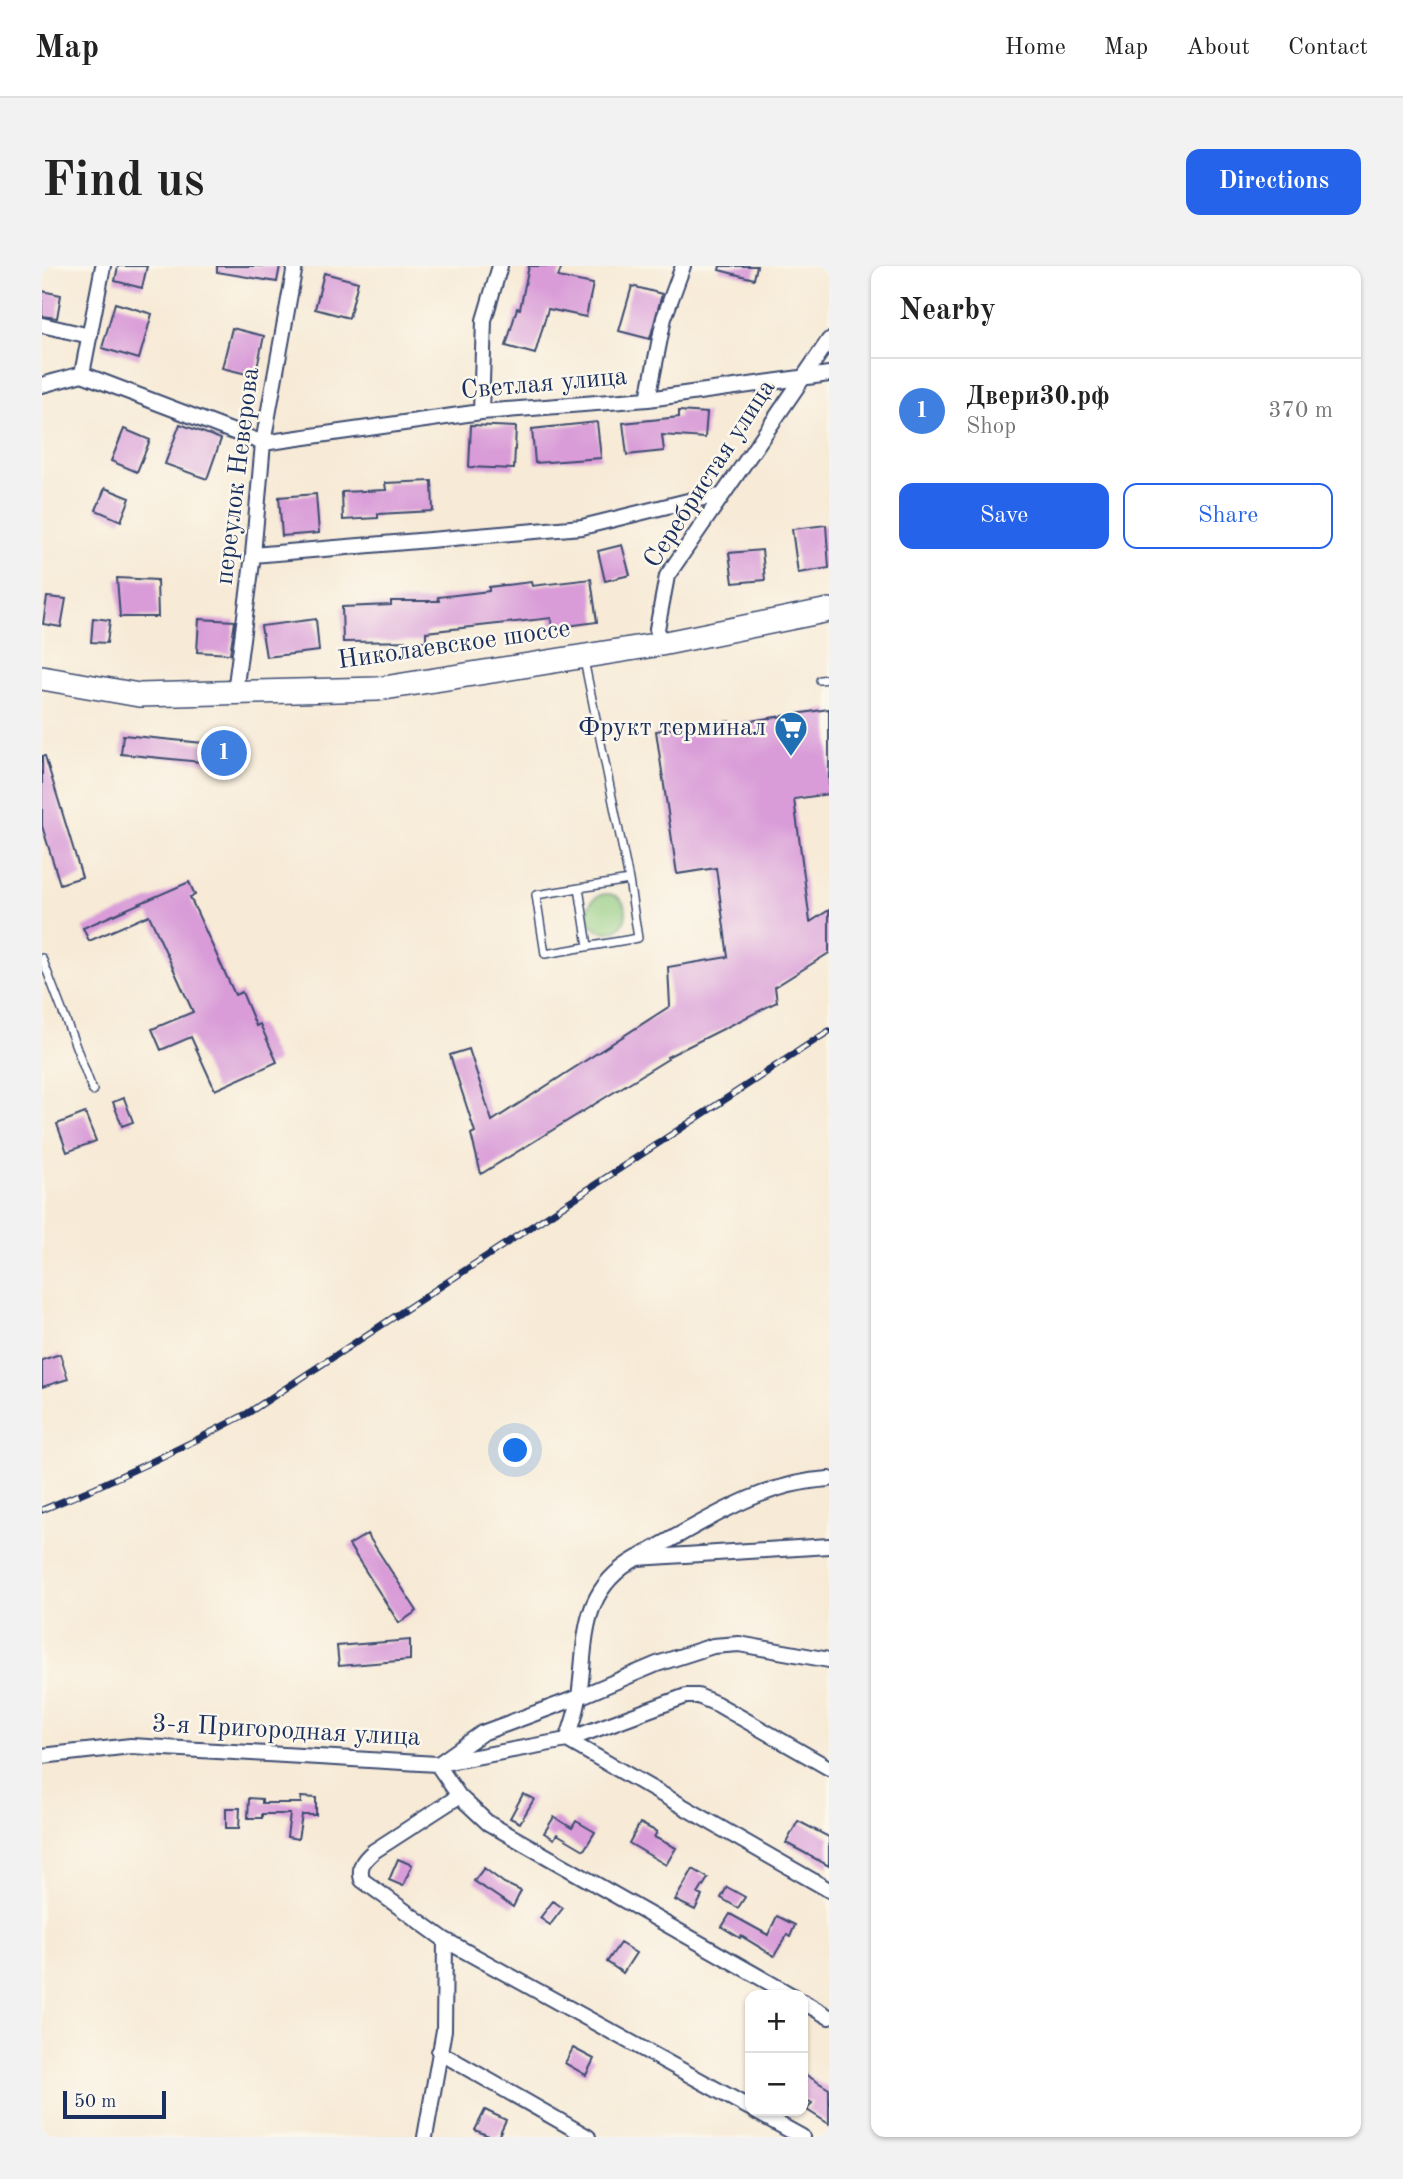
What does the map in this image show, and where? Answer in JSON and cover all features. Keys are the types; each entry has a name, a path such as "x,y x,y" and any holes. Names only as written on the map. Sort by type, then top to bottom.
{"main road":[{"name":"Николаевское шоссе","path":"42,678 139,695 378,689 661,644 829,610"}],"street":[{"path":"82,374 103,266"},
{"name":"переулок Неверова","path":"235,692 253,555 263,443 295,266"},
{"path":"481,412 484,320 500,266"},
{"path":"648,399 664,318 683,266"},
{"path":"42,325 90,336"},
{"name":"Серебристая улица","path":"661,644 657,629 667,576 829,340"},
{"path":"42,385 82,374 263,443"},
{"name":"Светлая улица","path":"263,443 481,412 648,399 829,374"},
{"path":"253,555 582,527 696,499 721,496"},
{"path":"567,1740 576,1716 586,1625 607,1582 625,1565 754,1495 804,1480 829,1479"},
{"path":"637,1558 829,1546"},
{"path":"437,1765 481,1733 579,1697 657,1664 713,1646 739,1644 829,1660"},
{"path":"437,1765 567,1740 675,1698 698,1696 718,1704 829,1768"},
{"path":"567,1740 829,1890"},
{"name":"3-я Пригородная улица","path":"42,1756 131,1746 437,1765 459,1796 488,1824 782,1990"},
{"path":"459,1796 364,1860 360,1869 362,1880 445,1940 745,2106"},
{"path":"425,2137 444,2030 445,1940"},
{"path":"808,2005 829,2017"},
{"path":"439,2052 587,2137"},
{"path":"763,2116 802,2137"}],"lane":[{"path":"583,656 629,880 638,938 545,954 536,895 629,880"},
{"path":"820,680 829,679"},
{"path":"579,888 588,946"},
{"path":"42,958 93,1091"}],"green space":[{"path":"607,894 621,899 626,913 621,927 607,932 593,927 588,913 593,899"}],"building":[{"path":"118,266 147,266 142,288 115,281"},
{"path":"217,266 280,266 277,282 217,272"},
{"path":"529,266 562,266 558,277 593,284 586,317 548,309 535,354 506,346 517,308 520,309"},
{"path":"720,266 757,266 754,279 719,270"},
{"path":"324,273 358,282 349,318 315,309"},
{"path":"632,286 662,294 650,339 619,331"},
{"path":"42,291 61,295 57,318 42,316"},
{"path":"115,303 152,314 139,359 102,348"},
{"path":"232,328 264,336 255,376 222,368"},
{"path":"679,411 707,413 705,438 662,435 664,451 627,455 623,423 679,417"},
{"path":"597,422 601,458 535,463 532,429"},
{"path":"180,424 221,439 207,479 165,464"},
{"path":"471,425 516,427 514,469 469,467"},
{"path":"124,429 150,440 137,472 111,461"},
{"path":"432,481 433,511 378,514 378,518 343,520 342,492 386,490 385,483"},
{"path":"105,488 130,498 121,521 96,510"},
{"path":"316,494 319,533 282,536 279,497"},
{"path":"826,525 829,568 798,573 792,529"},
{"path":"622,545 630,575 605,581 598,551"},
{"path":"762,550 765,580 733,583 729,553"},
{"path":"117,578 157,580 158,617 120,617"},
{"path":"591,579 597,622 552,628 551,618 426,632 426,641 343,642 342,607 391,605 391,601 439,601 438,597 489,591 489,587 531,582 532,586"},
{"path":"47,597 66,599 61,627 43,624"},
{"path":"93,618 110,620 107,643 91,642"},
{"path":"199,619 235,621 230,654 197,652"},
{"path":"316,619 319,651 266,657 261,626"},
{"path":"829,709 829,794 794,799 810,922 829,910 829,953 775,987 777,1002 667,1057 668,1059 481,1174 471,1134 475,1132 450,1055 469,1049 492,1121 670,1006 668,967 728,957 716,868 677,874 656,731 729,721 730,724"},
{"path":"123,735 243,747 241,766 121,754"},
{"path":"42,756 45,756 82,877 60,884 42,826"},
{"path":"189,882 195,895 190,897 235,995 242,992 256,1026 260,1024 277,1062 215,1090 191,1037 161,1050 152,1029 193,1012 149,915 89,941 83,928"},
{"path":"124,1098 133,1122 122,1126 113,1102"},
{"path":"85,1113 96,1141 67,1152 57,1124"},
{"path":"60,1354 68,1379 42,1387 42,1360"},
{"path":"367,1534 417,1611 399,1623 349,1545"},
{"path":"410,1640 410,1660 339,1666 337,1646"},
{"path":"523,1794 534,1799 520,1823 510,1818"},
{"path":"301,1797 316,1798 316,1815 302,1815 298,1839 287,1837 290,1814 262,1814 262,1818 248,1818 249,1798 262,1799 262,1803 301,1803"},
{"path":"226,1808 240,1808 239,1828 226,1828"},
{"path":"554,1817 572,1828 576,1821 595,1832 584,1850 557,1834 554,1839 544,1833"},
{"path":"798,1821 829,1837 829,1866 786,1843"},
{"path":"640,1823 657,1832 654,1837 676,1848 666,1865 629,1843"},
{"path":"398,1859 412,1865 403,1886 389,1880"},
{"path":"484,1868 504,1883 521,1891 513,1907 474,1881"},
{"path":"693,1869 708,1878 698,1894 702,1896 695,1910 675,1900"},
{"path":"727,1887 745,1897 738,1908 721,1898"},
{"path":"553,1901 563,1908 550,1925 540,1918"},
{"path":"730,1914 768,1935 777,1916 795,1925 790,1937 787,1935 774,1956 722,1927"},
{"path":"620,1943 636,1953 623,1973 607,1962"},
{"path":"573,2048 594,2059 586,2075 565,2063"},
{"path":"808,2076 829,2089 829,2124 808,2111 812,2103 808,2101"},
{"path":"485,2110 506,2120 498,2137 475,2130"}],"railway":[{"path":"42,1510 146,1464 248,1413 829,1031"}],"place":[{"name":"Двери30.рф","path":"224,753"},
{"name":"Фрукт терминал","path":"791,758"}]}
